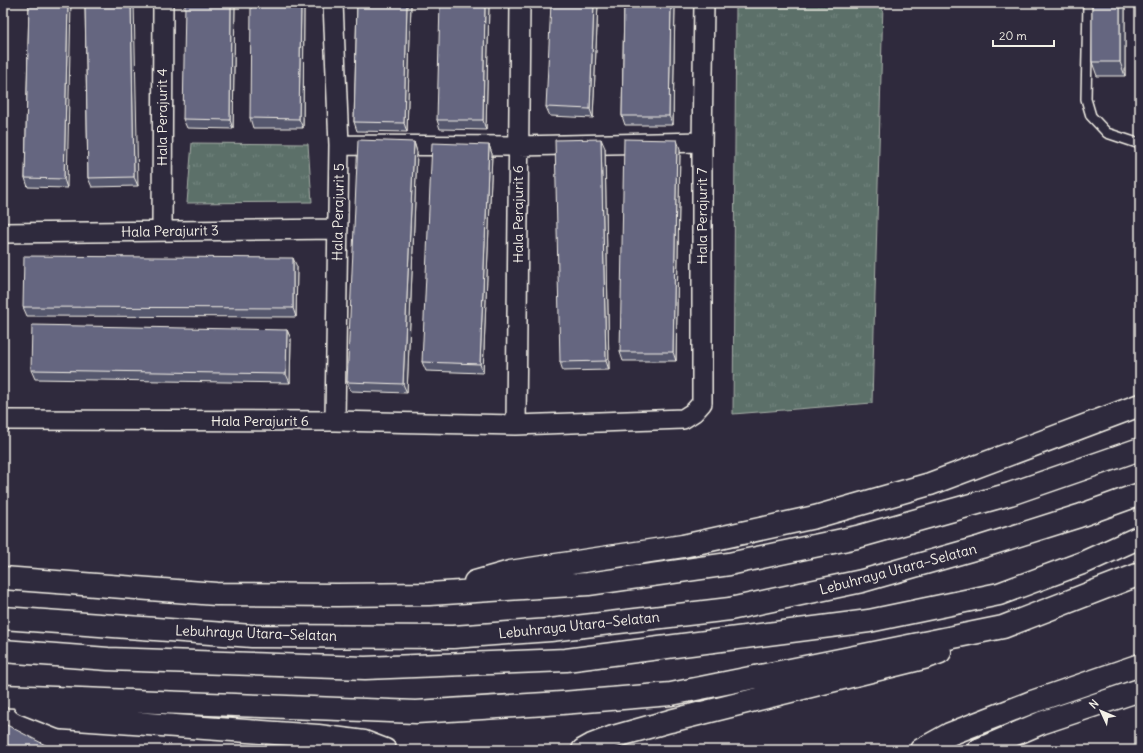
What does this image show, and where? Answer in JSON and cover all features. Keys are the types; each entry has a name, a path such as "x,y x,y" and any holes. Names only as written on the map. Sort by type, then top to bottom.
{"main road":[{"path":"429,594 510,572 683,546 815,517 930,484 1140,405"},
{"path":"3,578 216,594 429,594 588,584 729,564 856,537 1002,496 1140,449"},
{"name":"Lebuhraya Utara–Selatan","path":"3,618 252,636 454,637 550,630 730,608 862,581 981,547 1079,516 1140,494"},
{"path":"3,651 108,659 365,668 566,660 869,621 999,594 1085,562 1140,537"},
{"path":"583,750 613,737 670,721 927,657 1140,574"},
{"path":"6,696 416,712 562,703 671,694 1003,627"},
{"path":"921,750 950,734 1032,702 1140,665"},
{"path":"978,750 1041,722 1140,690"},
{"path":"6,696 62,718 318,736 364,742 385,750"}],"street":[{"name":"Hala Perajurit 4","path":"162,3 162,231"},
{"name":"Hala Perajurit 5","path":"333,3 339,145 335,421"},
{"name":"Hala Perajurit 6","path":"516,425 520,3"},
{"name":"Hala Perajurit 7","path":"683,419 694,412 702,403 702,142 704,3"},
{"path":"339,145 518,146 702,142"},
{"name":"Hala Perajurit 3","path":"3,233 338,228"},
{"name":"Hala Perajurit 6","path":"3,420 335,421 516,425 683,419"}],"lane":[{"path":"1088,3 1086,99 1091,116 1107,133 1140,144"}],"green space":[{"path":"736,3 883,3 872,403 733,414"},
{"path":"192,143 308,144 312,202 187,203"}],"building":[{"path":"29,3 68,3 64,179 25,178"},
{"path":"85,3 131,3 134,177 88,178"},
{"path":"185,3 231,3 230,120 183,119"},
{"path":"251,3 301,3 299,119 250,118"},
{"path":"357,3 407,3 404,123 354,122"},
{"path":"440,3 485,3 483,120 437,120"},
{"path":"551,3 594,3 590,109 546,107"},
{"path":"624,3 671,3 669,116 622,116"},
{"path":"1092,3 1120,3 1120,62 1092,62"},
{"path":"601,139 606,361 560,362 555,140"},
{"path":"624,139 677,140 673,352 620,352"},
{"path":"358,140 414,142 403,384 347,382"},
{"path":"432,143 489,145 480,364 422,362"},
{"path":"24,256 293,258 293,308 23,307"},
{"path":"32,325 287,330 286,374 31,370"},
{"path":"3,723 55,750 3,750"}]}
